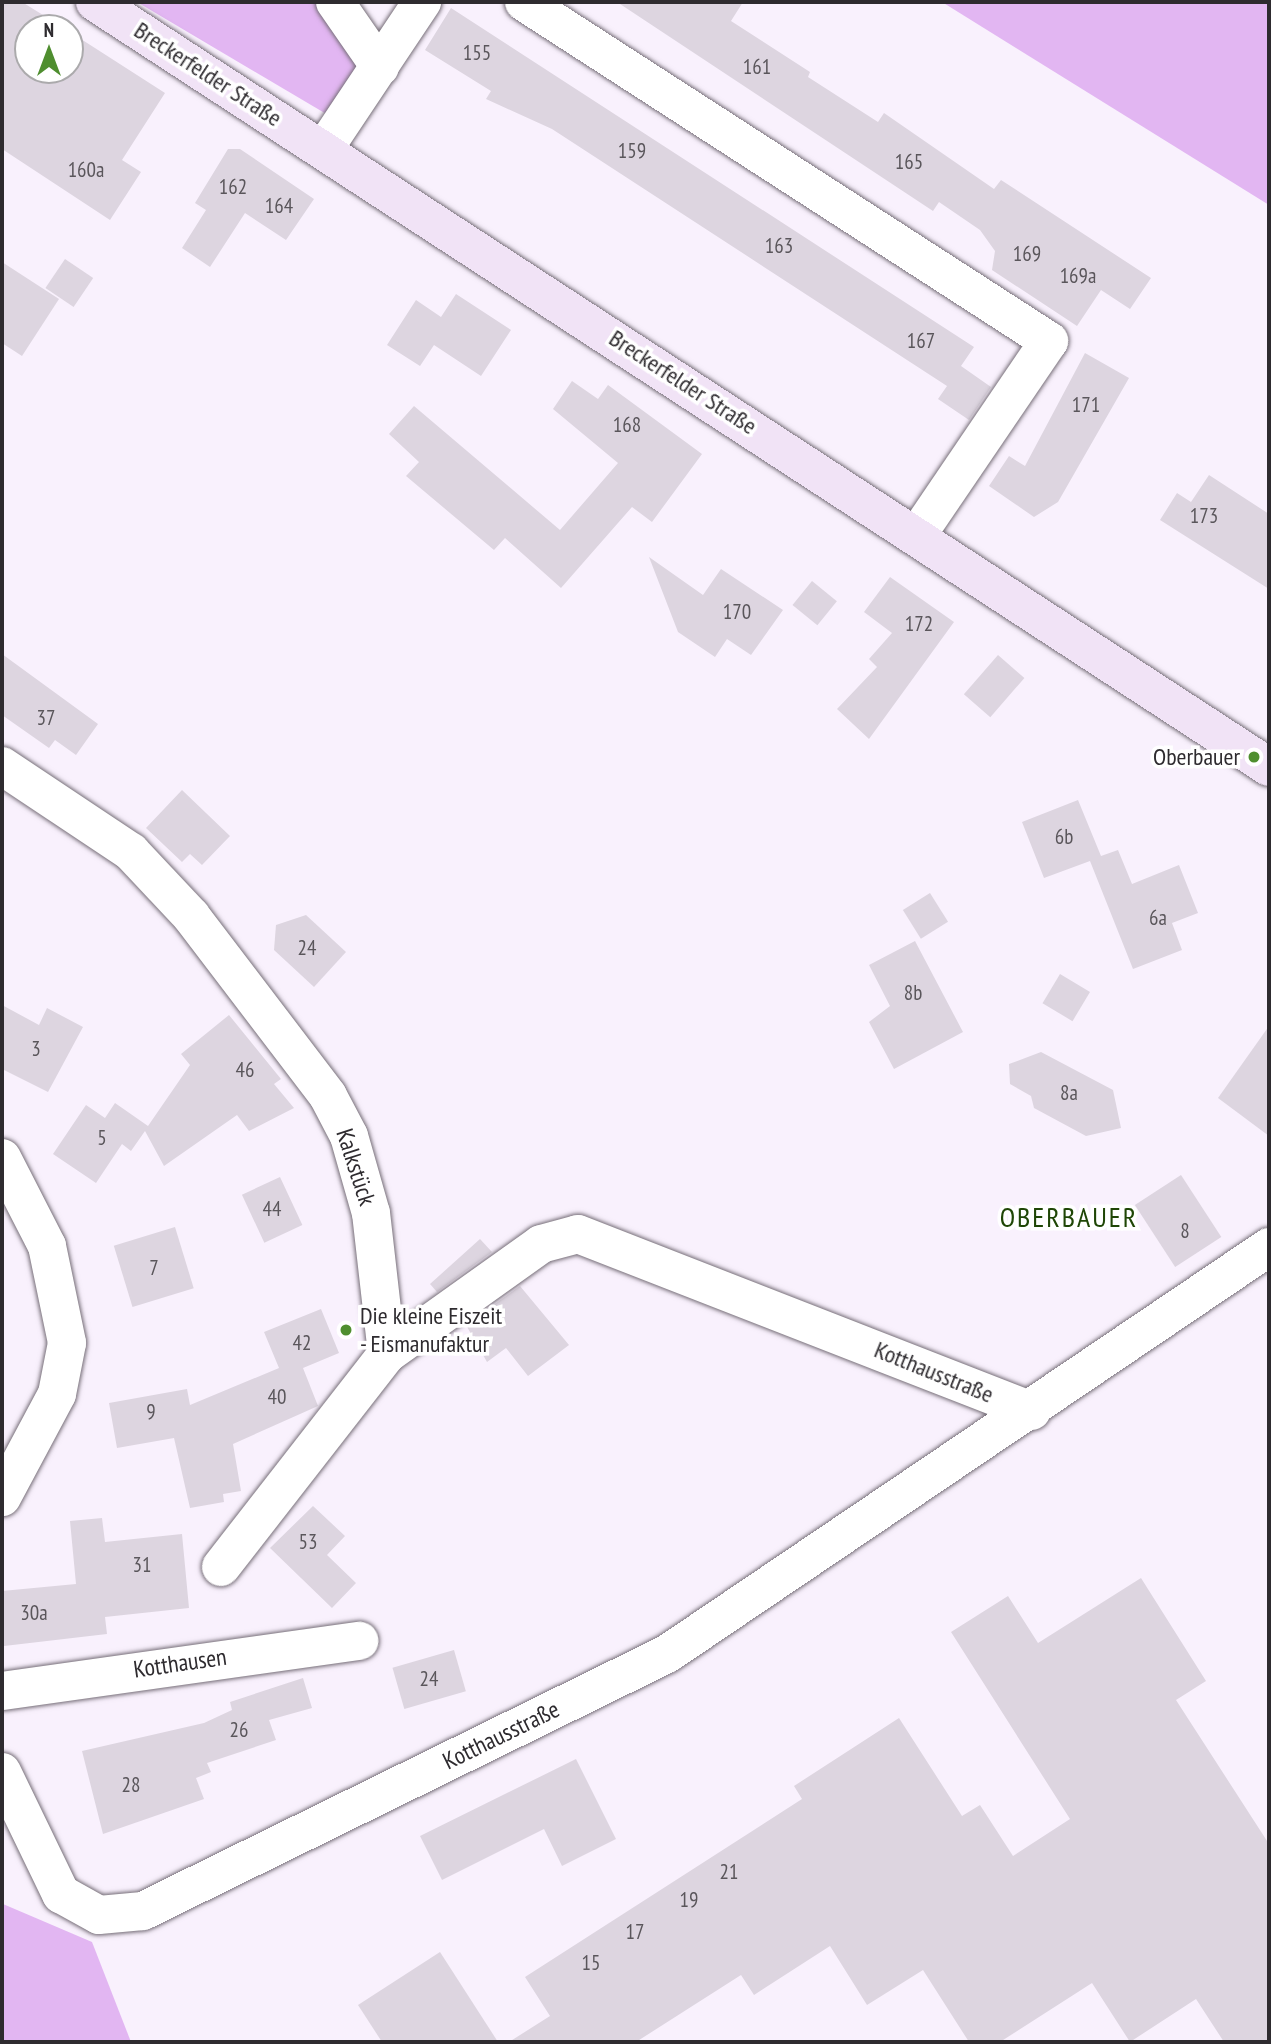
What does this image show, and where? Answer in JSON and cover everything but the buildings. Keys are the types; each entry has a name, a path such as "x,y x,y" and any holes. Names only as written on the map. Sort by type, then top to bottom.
{"main road":[{"name":"Breckerfelder Straße","path":"95,2 917,535 1269,767"}],"street":[{"path":"335,2 380,67"},
{"path":"324,149 422,2"},
{"path":"524,2 1049,341 917,535"},
{"name":"Kalkstück","path":"2,766 131,852 191,916 328,1096 349,1136 371,1213 385,1348"},
{"path":"2,1158 47,1246 67,1343 57,1394 2,1497"},
{"name":"Kotthausstraße","path":"385,1348 541,1244 578,1234 1032,1411"},
{"name":"Kotthausstraße","path":"2,1772 61,1894 99,1915 143,1911 667,1654 1032,1411 1269,1247"},
{"path":"221,1567 385,1348"},
{"name":"Kotthausen","path":"2,1691 360,1640"}],"shaded area":[{"path":"137,2 325,2 366,63 328,115"},
{"path":"942,2 1269,2 1269,205"},
{"path":"3,1904 92,1942 131,2042 2,2042"}],"place":[{"name":"Oberbauer","path":"1254,757"},
{"name":"Die kleine Eiszeit - Eismanufaktur","path":"346,1330"}],"district":[{"name":"OBERBAUER","path":"1069,1217"}]}
